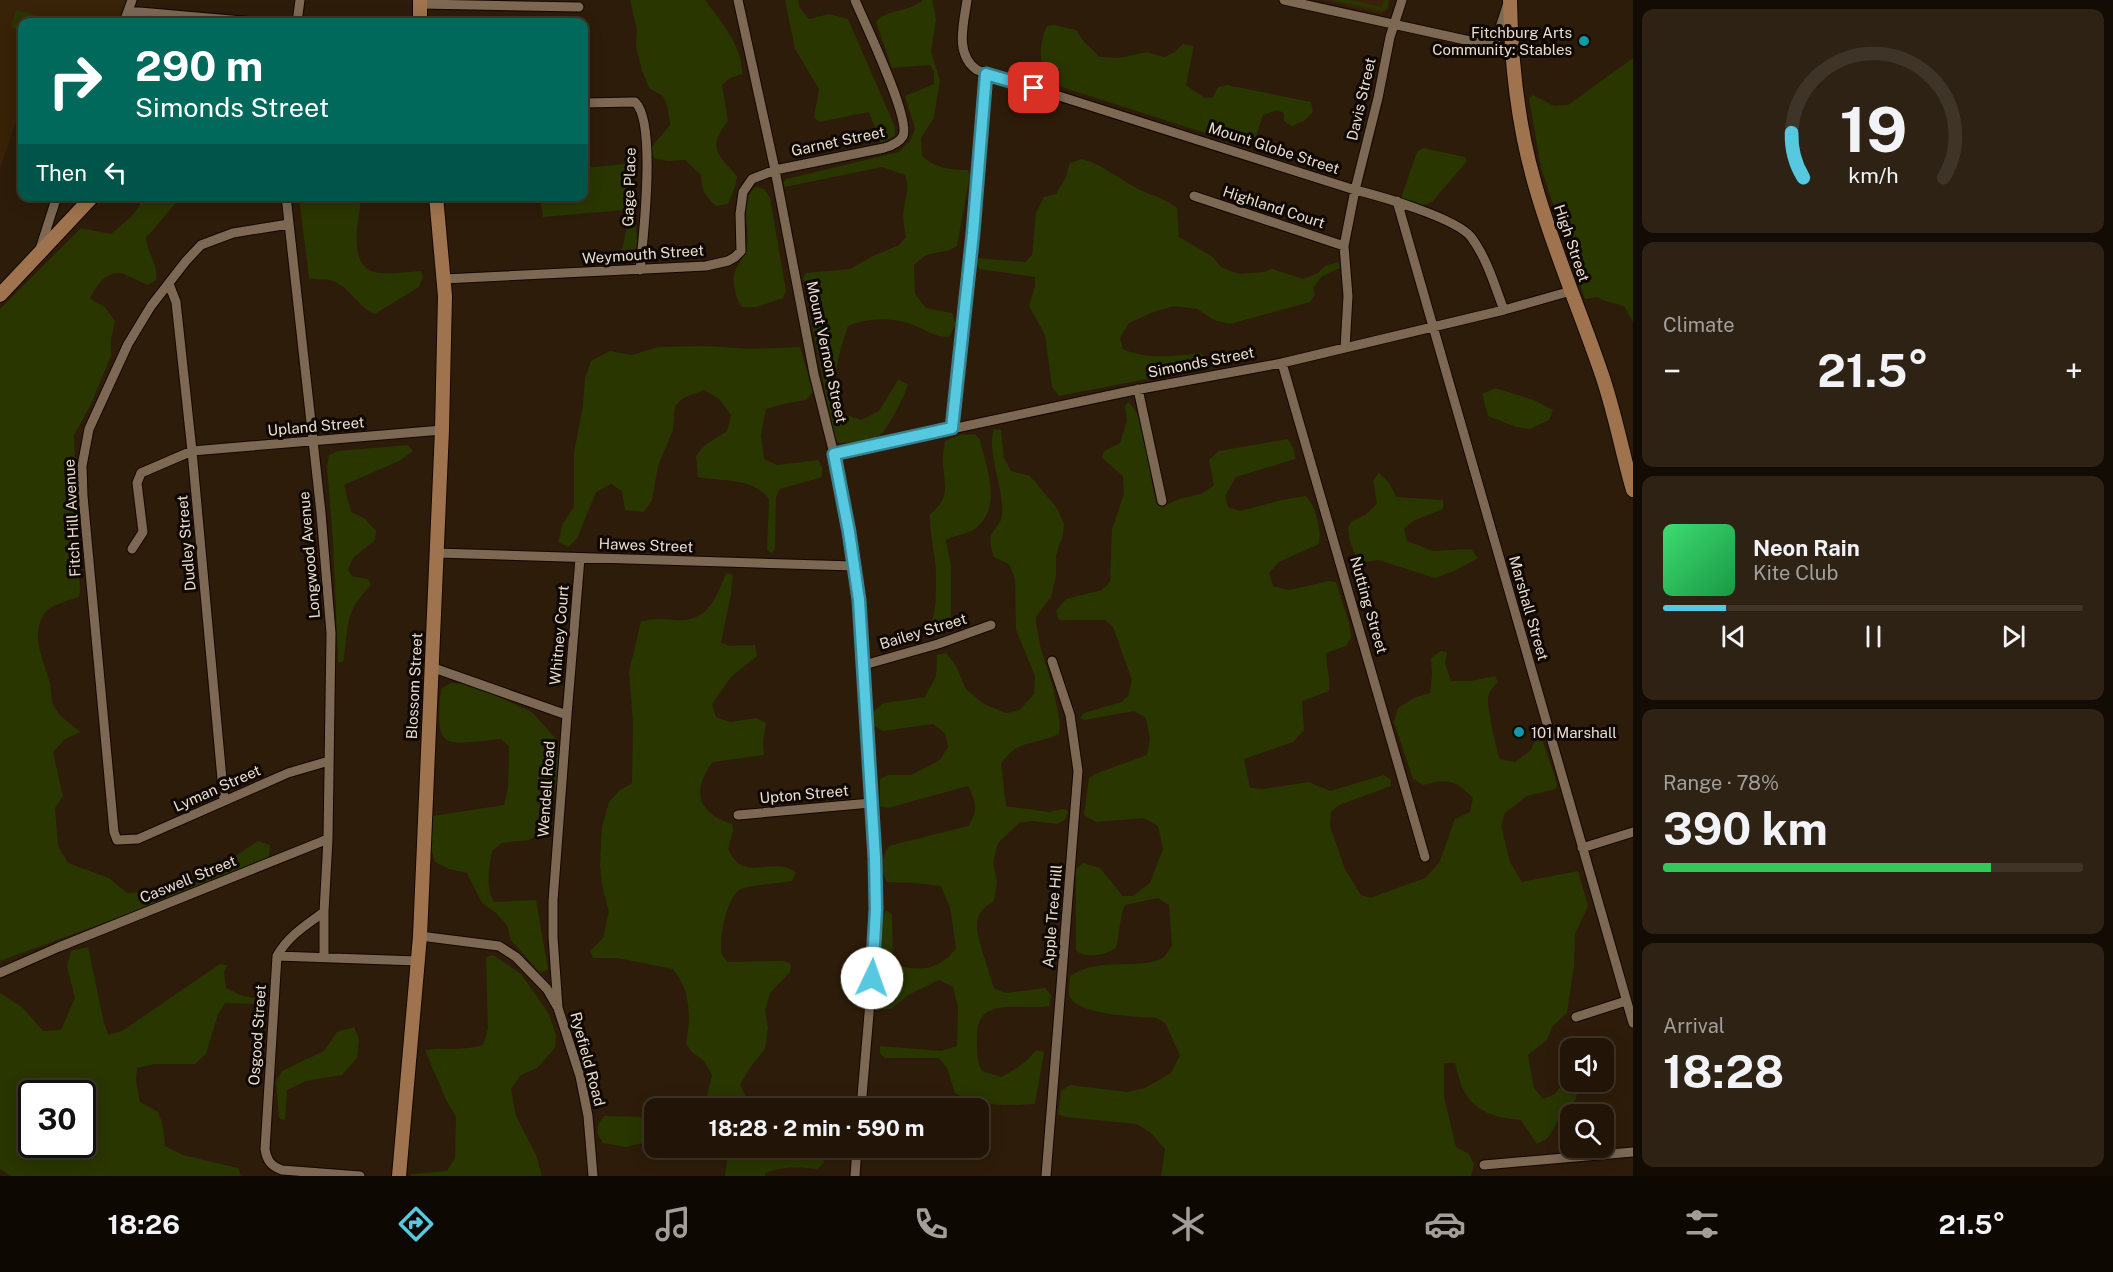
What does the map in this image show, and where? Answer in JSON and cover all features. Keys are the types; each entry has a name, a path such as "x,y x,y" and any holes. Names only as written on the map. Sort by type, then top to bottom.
{"street":[{"path":"125,18 132,0"},
{"path":"298,18 300,0"},
{"name":"Mount Vernon Street","path":"738,0 775,170 814,374 834,454 859,600 872,803 876,909 862,1098"},
{"name":"Garnet Street","path":"775,170 884,148 895,144 902,136 904,128 899,105 855,0"},
{"path":"952,428 973,233 986,74 972,66 963,50 967,0"},
{"path":"1284,0 1510,50"},
{"name":"Davis Street","path":"1345,348 1348,296 1344,246 1355,190 1402,0"},
{"name":"High Street","path":"1494,46 1509,0"},
{"name":"High Street","path":"1509,0 1510,50 1527,153 1541,206 1602,376 1633,490"},
{"path":"420,18 420,2 579,7"},
{"path":"128,11 208,18"},
{"name":"Mount Globe Street","path":"986,74 1355,190 1397,201 1459,227 1471,237 1483,259 1504,310"},
{"name":"Gage Place","path":"588,103 635,102 640,107 647,152 640,270"},
{"name":"Weymouth Street","path":"444,279 706,266 735,257 741,251 740,214 743,192 752,179 775,170"},
{"name":"Highland Court","path":"1194,196 1344,246"},
{"path":"39,252 55,201"},
{"path":"0,295 88,201"},
{"name":"Longwood Avenue","path":"287,201 325,552 331,633 324,956"},
{"name":"Blossom Street","path":"399,1176 420,936 442,430 445,307 436,201"},
{"name":"Marshall Street","path":"1397,201 1633,1023"},
{"name":"Fitch Hill Avenue","path":"117,840 114,832 83,496 82,466 88,429 128,344 151,306 186,261 201,246 233,232 289,224"},
{"name":"Dudley Street","path":"169,284 176,302 192,451 224,801"},
{"name":"Simonds Street","path":"834,454 1138,390 1282,363 1504,310 1571,291"},
{"name":"Nutting Street","path":"1282,363 1425,857"},
{"path":"1138,390 1162,501"},
{"name":"Upland Street","path":"132,549 143,532 137,483 141,472 192,451 442,430"},
{"name":"Hawes Street","path":"437,553 855,566"},
{"name":"Whitney Court","path":"567,716 580,558"},
{"name":"Bailey Street","path":"864,664 938,644 991,625"},
{"name":"Apple Tree Hill","path":"1046,1176 1078,771 1070,715 1052,661"},
{"path":"431,667 567,716"},
{"name":"Wendell Road","path":"558,1008 553,901 567,716"},
{"name":"Lyman Street","path":"117,840 138,839 288,772 329,761"},
{"name":"Upton Street","path":"738,815 872,803"},
{"path":"1582,848 1633,832"},
{"name":"Caswell Street","path":"0,973 328,838"},
{"path":"277,956 284,944 324,912"},
{"name":"Ryefield Road","path":"420,936 490,944 506,949 547,989 558,1008 573,1050 585,1096 593,1176"},
{"path":"277,956 417,961"},
{"name":"Osgood Street","path":"277,956 266,1159 273,1166 282,1170 360,1176"},
{"path":"1576,1017 1626,1001"},
{"path":"1484,1165 1633,1152"},
{"path":"855,1176 856,1158"}],"shaded area":[{"path":"0,0 132,0 125,18 18,18 18,119 0,169"},
{"path":"1321,0 1390,0 1388,9 1380,14"}],"green space":[{"path":"630,0 705,0 735,44 742,74 730,78 722,85 728,121 716,144 720,156 737,176 728,204 716,206 712,202 703,189 701,175 685,160 668,161 654,158 650,149 670,125 668,108 663,96 649,88 642,70 636,48 637,30"},
{"path":"785,0 798,0 800,8 809,19 829,14 848,19 895,127 895,136 881,143 869,112 819,122 814,117 819,89 795,49"},
{"path":"923,0 932,0 936,19 931,52 940,80 934,118 921,138 922,156 943,168 968,170 970,175 957,246 950,250 926,255 914,265 915,294 926,308 952,313 956,324 949,337 892,320 865,321 848,326 838,359 836,381 839,403 844,414 861,420 879,411 898,380 908,384 896,411 880,435 865,441 838,443 834,437 803,278 806,273 850,269 899,245 906,237 903,215 907,184 905,175 882,167 785,187 783,183 786,179 899,152 910,141 915,129 905,96 934,84 934,72 930,65 892,68 876,22 886,15 912,7"},
{"path":"1331,0 1351,0 1381,7 1385,0 1389,0 1387,8 1383,11"},
{"path":"16,10 47,18 18,18 18,30 11,27"},
{"path":"1054,25 1076,30 1085,43 1100,57 1119,58 1147,52 1164,57 1175,52 1183,44 1194,46 1186,85 1205,98 1213,97 1218,87 1227,85 1311,102 1313,112 1304,121 1292,126 1284,121 1284,113 1277,110 1263,115 1252,148 1049,83 1042,62 1041,48 1047,26"},
{"path":"1633,58 1633,322 1624,306 1597,297 1585,299 1541,168 1529,98 1533,95 1554,106 1568,105"},
{"path":"1423,148 1465,157 1467,161 1432,202 1422,206 1401,198 1417,152"},
{"path":"1081,159 1102,167 1140,190 1177,208 1179,237 1213,257 1221,267 1239,274 1272,269 1303,279 1318,273 1325,266 1339,262 1340,268 1322,276 1313,288 1315,295 1310,302 1230,324 1214,320 1197,309 1174,306 1129,323 1120,338 1123,349 1151,356 1200,353 1210,360 1210,365 1059,396 1052,387 1045,335 1029,306 1035,286 1035,277 979,269 976,262 979,258 1025,262 1032,255 1036,213 1044,197 1056,194 1066,177 1070,163"},
{"path":"625,164 633,170 630,179 630,197 637,243 633,257 622,263 619,259 626,229 624,210 543,217 541,201 588,201 588,168"},
{"path":"755,187 764,189 770,198 786,291 783,298 757,307 742,307 735,293 734,277 746,249 747,200"},
{"path":"138,201 178,201 146,238 156,269 156,280 148,285 126,275 114,273 100,283 90,299 105,307 115,321 111,339 111,356 91,404 74,435 79,597 49,609 39,624 38,641 54,706 62,717 81,732 65,739 53,752 63,796 55,808 58,846 68,863 109,878 127,893 155,891 212,872 258,841 270,845 269,857 120,917 0,961 0,309 81,228 111,234 132,216 140,205"},
{"path":"299,201 360,201 357,246 360,259 365,267 382,273 421,271 423,277 419,287 375,314 339,284 330,280 309,278"},
{"path":"706,346 750,349 800,347 813,392 806,400 766,409 761,435 764,459 777,465 818,460 822,467 822,477 780,489 776,497 775,549 772,553 767,550 769,499 762,492 746,484 698,477 696,456 705,445 727,431 731,415 719,399 704,390 683,398 675,406 673,430 658,466 652,500 644,512 625,510 622,491 611,484 596,492 577,539 568,547 558,542 563,523 574,507 574,453 583,405 585,378 591,361 610,351 632,355 658,347"},
{"path":"1495,388 1534,400 1553,410 1549,420 1530,429 1516,427 1488,416 1482,394"},
{"path":"1128,402 1140,421 1157,503 1166,505 1182,498 1201,494 1214,485 1209,460 1219,451 1288,439 1294,450 1295,459 1236,477 1225,496 1228,507 1240,511 1305,496 1309,500 1317,518 1319,544 1279,562 1269,573 1273,586 1289,590 1329,581 1336,582 1349,623 1351,638 1346,646 1326,653 1329,691 1302,701 1304,730 1293,742 1244,759 1250,788 1264,789 1309,782 1330,791 1384,775 1391,780 1391,786 1339,805 1331,812 1330,826 1345,869 1361,895 1370,898 1425,878 1439,863 1455,819 1470,812 1473,798 1456,784 1445,781 1423,785 1413,779 1394,722 1398,708 1414,698 1430,693 1431,658 1441,651 1447,652 1445,663 1451,681 1471,681 1495,676 1498,682 1489,693 1488,702 1500,759 1515,762 1531,750 1537,736 1542,739 1557,783 1556,789 1527,796 1505,813 1501,826 1510,862 1522,882 1578,871 1588,906 1575,934 1574,965 1567,1013 1552,1027 1547,1040 1528,1055 1534,1088 1543,1099 1555,1094 1560,1087 1560,1092 1577,1092 1576,1099 1572,1104 1560,1104 1560,1117 1548,1138 1537,1144 1521,1120 1503,1118 1479,1108 1462,1087 1455,1063 1444,1063 1444,1097 1456,1147 1469,1154 1474,1164 1471,1176 1161,1176 1165,1149 1151,1133 1137,1124 1065,1117 1058,1114 1061,1091 1070,1085 1128,1092 1145,1088 1171,1073 1180,1055 1165,1023 1157,1018 1125,1016 1087,1009 1071,999 1069,994 1070,976 1082,970 1107,965 1155,961 1164,957 1172,945 1169,905 1158,898 1125,905 1116,948 1096,955 1086,955 1076,951 1076,869 1083,863 1100,868 1123,896 1133,896 1150,883 1163,849 1158,826 1144,818 1096,822 1084,815 1089,778 1147,755 1150,739 1146,718 1134,711 1084,720 1080,718 1084,713 1121,702 1128,696 1132,680 1113,627 1105,620 1059,620 1056,611 1066,599 1102,590 1110,582 1112,529 1124,494 1123,476 1102,458 1104,451 1120,443 1127,421 1125,406"},
{"path":"994,429 1001,430 1004,458 1011,471 1030,476 1057,508 1064,524 1056,555 1056,576 1051,597 1036,617 1041,650 1053,687 1060,723 1059,734 1021,746 1001,764 1006,806 1049,812 1063,809 1068,811 1065,820 1057,824 1032,821 1019,823 998,843 993,862 997,881 994,901 981,912 977,926 979,941 995,989 1006,993 1045,988 1051,995 1049,1006 1003,1007 984,1014 979,1022 977,1053 982,1071 1001,1077 1020,1066 1036,1050 1044,1052 1035,1104 1026,1105 989,1103 989,1098 967,1098 955,1093 947,1068 939,1058 885,1058 880,1053 880,1046 941,1051 957,1046 958,1007 953,987 939,980 910,994 891,1009 878,1009 876,1001 883,917 886,910 892,915 893,960 896,965 922,968 937,965 956,948 950,908 941,886 887,882 883,859 889,846 968,826 974,816 975,806 968,786 888,808 880,806 880,779 888,775 911,775 940,760 948,747 945,733 933,724 883,731 874,726 873,712 884,703 925,697 936,676 937,655 946,653 955,664 966,689 984,704 1006,713 1020,710 1034,694 1035,676 1016,630 1015,579 1009,564 994,557 991,547 991,535 1001,520 1002,514 992,439"},
{"path":"975,434 980,440 988,474 991,498 989,509 976,528 946,540 951,565 951,628 942,635 930,637 936,581 930,514 941,503 945,492 943,459 945,441 960,435"},
{"path":"408,445 413,451 399,461 344,485 351,512 364,518 376,531 375,540 353,558 348,570 352,576 368,579 371,585 355,604 351,613 343,662 338,662 327,466 329,455 337,451"},
{"path":"1379,473 1390,484 1396,497 1443,500 1443,509 1415,520 1404,528 1407,541 1433,551 1471,549 1478,558 1435,578 1378,560 1358,563 1350,541 1348,527 1352,521 1365,515 1377,504 1373,480"},
{"path":"726,573 733,575 721,643 730,646 755,645 757,656 731,677 712,704 716,717 730,722 757,718 766,723 763,741 764,755 713,762 702,782 701,799 711,814 732,824 733,831 728,849 735,860 750,868 777,866 796,872 792,881 741,889 732,900 725,918 721,947 722,955 727,962 784,961 791,964 790,972 770,993 765,1010 768,1028 765,1049 740,1085 746,1098 706,1098 712,1075 704,1061 686,1044 689,1024 688,1005 683,986 673,969 617,958 593,958 590,951 603,938 609,912 600,865 602,827 609,802 620,790 632,783 633,724 629,671 641,622 695,618 709,607"},
{"path":"451,683 470,684 532,712 554,737 560,760 546,831 529,840 502,843 492,851 488,877 489,890 494,902 536,900 548,969 540,973 511,940 507,925 482,903 467,873 449,869 435,862 431,848 432,816 504,805 508,788 509,746 501,739 456,743 447,740 442,735 439,710 441,689"},
{"path":"88,947 108,1035 122,1031 220,964 227,965 224,973 226,988 243,996 259,999 259,1004 225,1003 218,1014 206,1054 195,1064 154,1064 137,1068 136,1080 140,1102 158,1112 163,1126 165,1146 183,1155 238,1168 241,1176 10,1176 0,1169 0,993 22,1007 43,1031 61,1030 75,998 67,967 71,951"},
{"path":"493,955 521,974 549,1014 556,1035 555,1048 537,1068 521,1075 511,1089 516,1116 536,1155 542,1176 411,1176 411,1174 447,1171 455,1158 456,1117 446,1100 425,1050 483,1045 488,1029 486,957"},
{"path":"354,1027 359,1039 357,1058 342,1075 306,1081 287,1090 285,1120 279,1118 276,1082 282,1071 324,1051 337,1032"},
{"path":"604,1116 644,1117 644,1143 626,1147 603,1143 597,1133 599,1123"},
{"path":"728,1158 823,1158 824,1163 817,1169 784,1168 765,1173 765,1176 725,1176"}],"place":[{"name":"Fitchburg Arts Community: Stables","path":"1584,41"},
{"name":"101 Marshall","path":"1519,732"}],"route":[{"path":"872,978 876,909 875,858 859,600 834,454 952,428 973,233 986,74 1034,88"}]}
